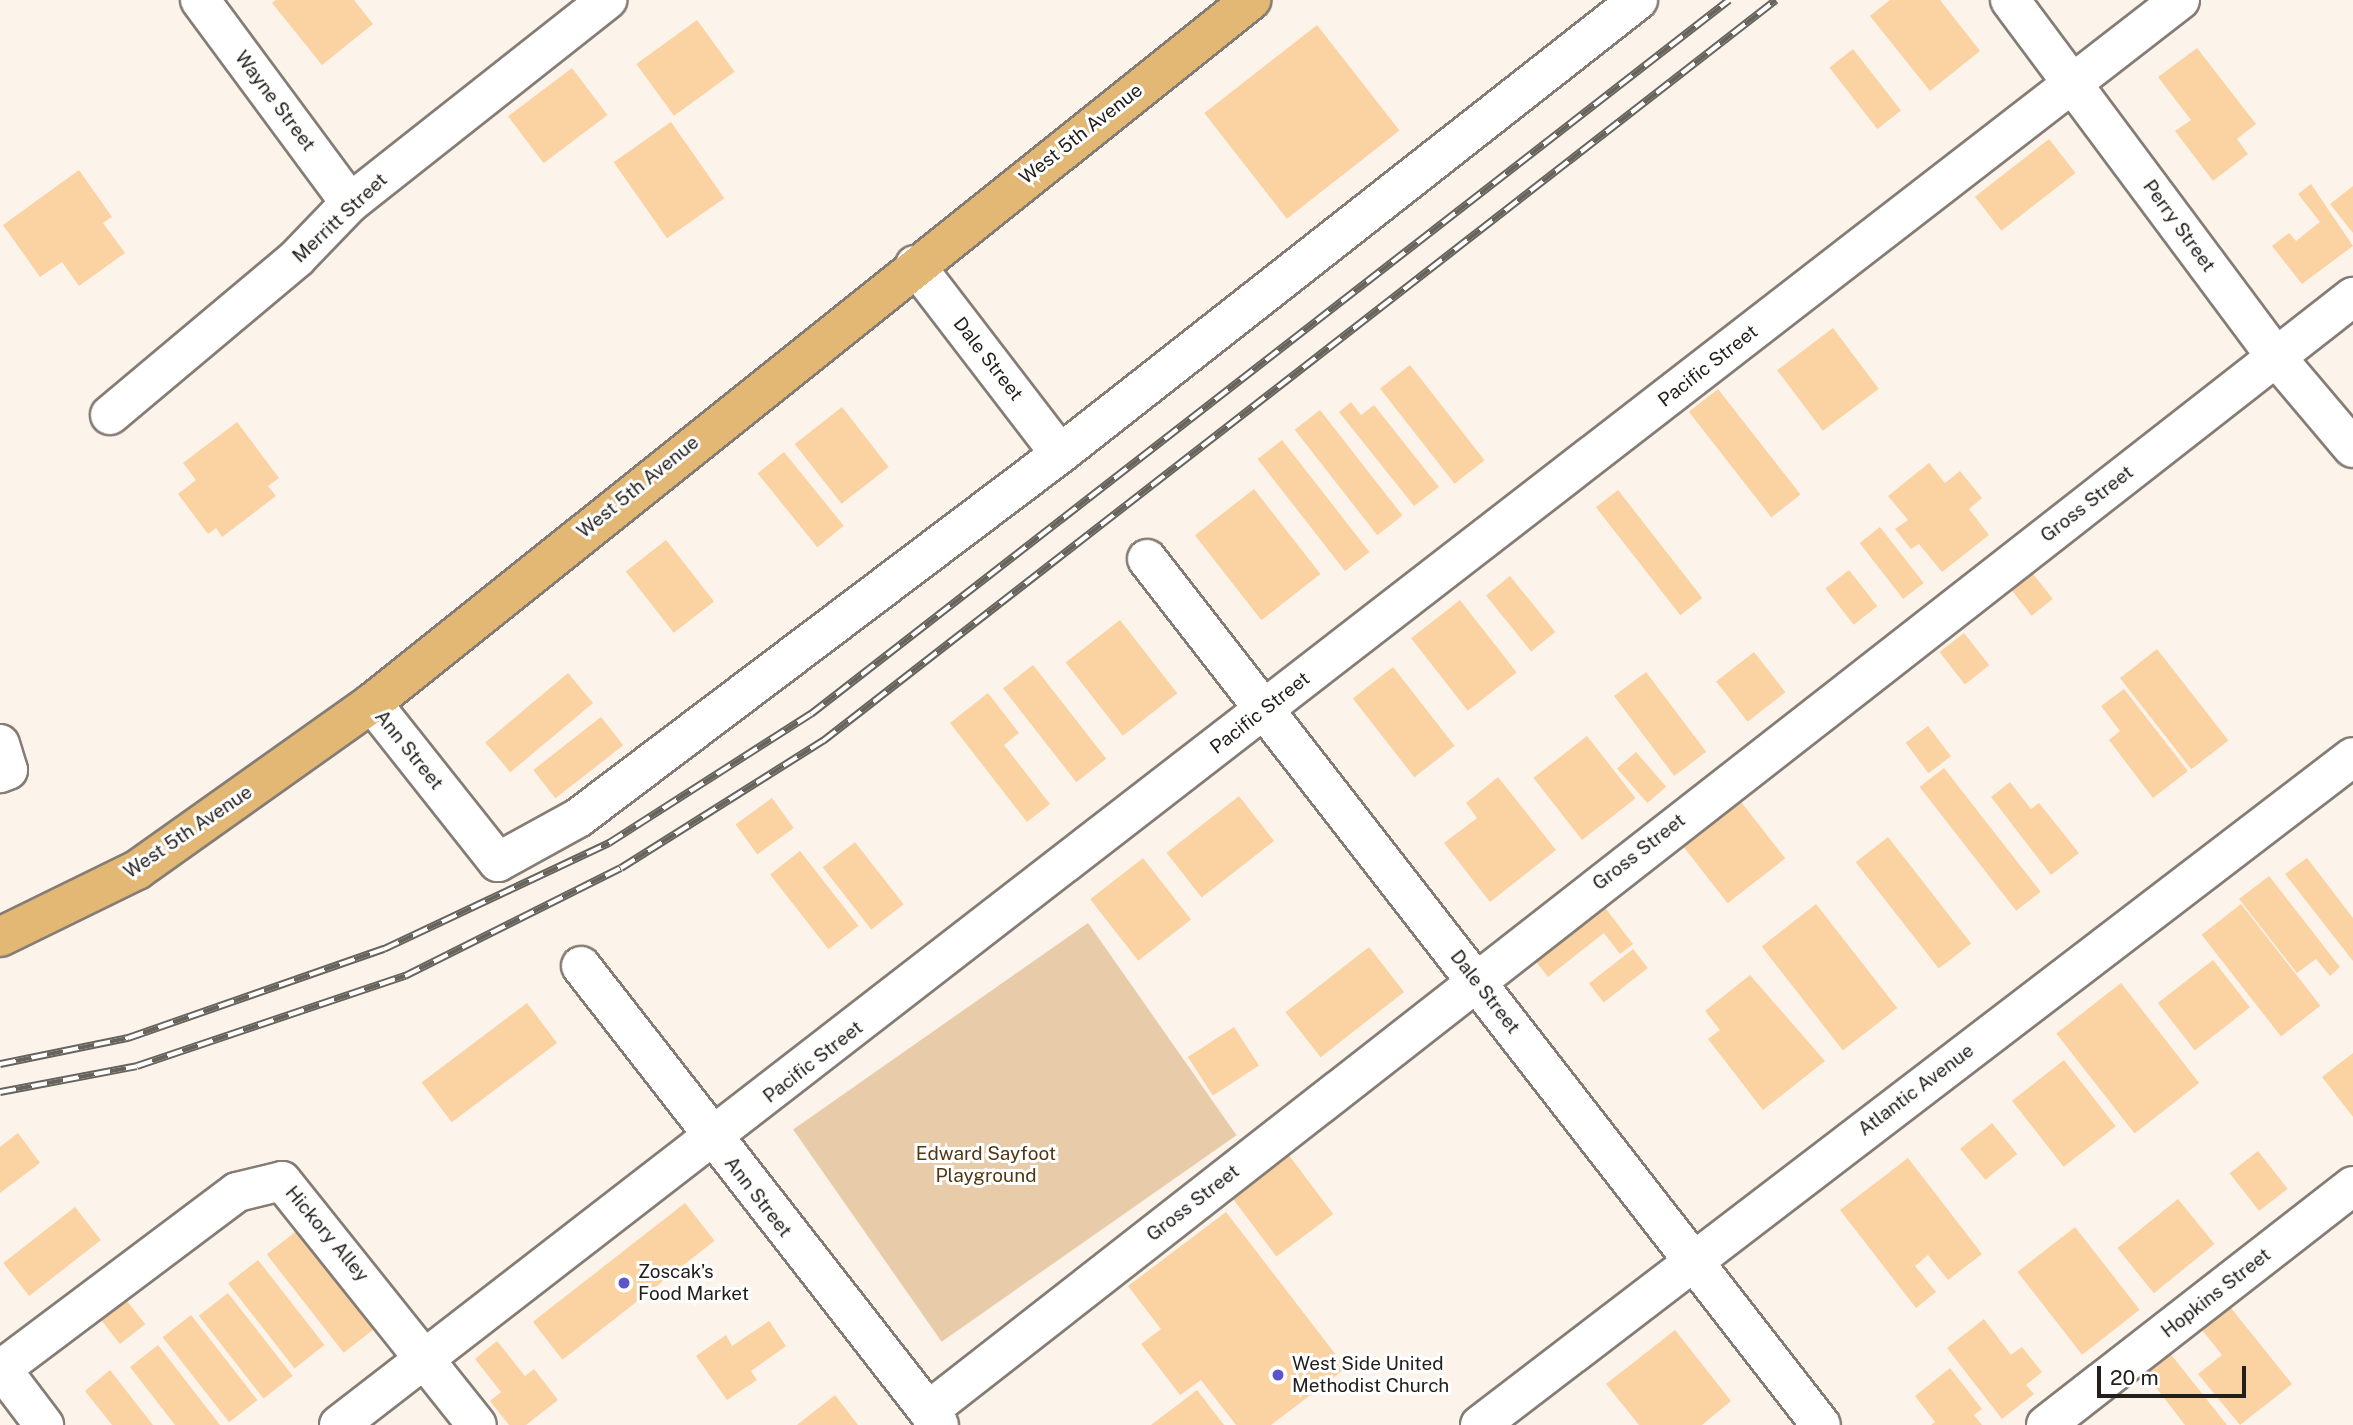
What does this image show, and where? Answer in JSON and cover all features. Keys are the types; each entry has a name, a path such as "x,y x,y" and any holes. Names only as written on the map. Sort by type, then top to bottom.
{"main road":[{"name":"West 5th Avenue","path":"0,937 137,870 372,703 915,265 1251,0"}],"street":[{"name":"Wayne Street","path":"200,0 350,202"},
{"name":"Merritt Street","path":"110,415 297,258 350,202 607,0"},
{"path":"1060,454 1638,0"},
{"name":"Perry Street","path":"2010,0 2276,357 2353,448"},
{"name":"Pacific Street","path":"339,1425 714,1141 1262,711 2180,0"},
{"name":"Dale Street","path":"915,265 1060,454"},
{"name":"Gross Street","path":"934,1418 1476,980 2353,297"},
{"name":"Ann Street","path":"372,703 498,862 578,818 1060,454"},
{"name":"Dale Street","path":"1147,559 1262,711 1476,980 1821,1425"},
{"path":"0,744 8,770 0,773"},
{"name":"Atlantic Avenue","path":"1480,1425 1693,1259 2353,757"},
{"name":"Ann Street","path":"581,966 714,1141 934,1418"},
{"name":"Hickory Alley","path":"1,1368 237,1192 282,1181 477,1425"},
{"name":"Hopkins Street","path":"2046,1425 2353,1186"},
{"path":"1,1368 44,1425"}],"green space":[{"name":"Edward Sayfoot Playground","path":"1088,923 1237,1135 942,1342 793,1129"}],"building":[{"path":"276,0 354,0 373,24 322,65 272,3"},
{"path":"1890,0 1940,0 1980,51 1930,91 1870,16"},
{"path":"697,20 735,72 674,116 636,64"},
{"path":"1317,25 1399,131 1287,219 1204,113"},
{"path":"2197,48 2256,124 2237,139 2248,154 2213,181 2175,131 2191,120 2158,77"},
{"path":"1853,49 1901,110 1877,129 1829,67"},
{"path":"572,68 608,115 544,163 508,116"},
{"path":"671,122 724,198 667,238 614,162"},
{"path":"2049,139 2075,173 2001,231 1975,197"},
{"path":"79,170 112,217 103,223 125,253 79,286 62,262 40,277 3,225"},
{"path":"2311,184 2353,246 2302,284 2272,246 2289,233 2296,241 2320,222 2298,194"},
{"path":"2353,186 2353,233 2330,204"},
{"path":"1833,328 1879,389 1823,431 1777,370"},
{"path":"1410,365 1484,460 1455,484 1380,388"},
{"path":"1718,389 1800,495 1771,517 1689,412"},
{"path":"1351,402 1361,415 1374,405 1439,487 1414,506 1339,412"},
{"path":"842,407 889,467 842,504 795,444"},
{"path":"1320,410 1402,516 1377,535 1295,430"},
{"path":"237,422 279,478 268,486 276,496 222,537 216,528 208,534 178,494 196,480 183,463"},
{"path":"1282,440 1369,552 1345,571 1258,459"},
{"path":"784,452 844,526 817,547 758,473"},
{"path":"1929,463 1945,483 1960,471 1982,498 1969,509 1989,535 1942,572 1919,544 1911,549 1895,529 1908,520 1888,496"},
{"path":"1254,489 1320,574 1261,620 1195,535"},
{"path":"1618,490 1702,598 1680,615 1596,507"},
{"path":"1880,527 1924,583 1903,599 1860,543"},
{"path":"666,540 714,601 674,633 626,571"},
{"path":"2027,566 2053,599 2032,616 2006,583"},
{"path":"1849,570 1877,606 1854,625 1825,588"},
{"path":"1510,576 1555,632 1531,651 1486,596"},
{"path":"1460,600 1517,672 1468,711 1411,638"},
{"path":"1120,620 1177,693 1123,736 1066,662"},
{"path":"1964,633 1989,665 1965,684 1940,652"},
{"path":"2157,649 2228,740 2191,769 2120,678"},
{"path":"1754,652 1785,692 1748,722 1716,682"},
{"path":"1033,665 1106,759 1076,782 1003,688"},
{"path":"1393,667 1455,746 1414,777 1353,698"},
{"path":"1646,672 1706,752 1674,776 1614,696"},
{"path":"568,673 593,703 510,772 485,742"},
{"path":"2124,689 2188,771 2153,798 2109,740 2120,731 2101,706"},
{"path":"988,693 1019,733 1004,745 1050,804 1027,822 950,723"},
{"path":"601,717 623,745 555,798 533,770"},
{"path":"1928,726 1951,756 1929,773 1906,743"},
{"path":"1587,736 1636,798 1582,840 1533,778"},
{"path":"1636,752 1666,787 1647,803 1617,768"},
{"path":"1944,768 2041,892 2016,911 1920,787"},
{"path":"1498,777 1556,850 1490,902 1444,843 1477,818 1466,803"},
{"path":"2010,782 2031,809 2039,803 2079,853 2051,875 1991,797"},
{"path":"1731,789 1785,858 1728,903 1673,834"},
{"path":"1239,796 1274,841 1202,898 1167,853"},
{"path":"772,798 794,828 757,854 736,824"},
{"path":"1888,837 1971,943 1939,969 1856,862"},
{"path":"855,842 904,904 871,929 823,867"},
{"path":"800,851 858,926 829,949 770,874"},
{"path":"1143,858 1191,919 1138,961 1090,899"},
{"path":"2307,858 2353,918 2353,961 2285,874"},
{"path":"2269,876 2340,967 2330,976 2316,959 2297,973 2239,899"},
{"path":"1596,896 1633,944 1620,954 1604,933 1548,977 1527,950"},
{"path":"1816,904 1897,1008 1843,1050 1762,946"},
{"path":"2241,904 2320,1006 2281,1036 2202,935"},
{"path":"1369,947 1404,992 1321,1057 1285,1012"},
{"path":"1633,949 1648,968 1604,1002 1589,983"},
{"path":"2213,960 2250,1007 2195,1050 2158,1003"},
{"path":"1750,975 1825,1061 1763,1110 1708,1039 1720,1030 1705,1011"},
{"path":"2121,983 2199,1083 2135,1134 2056,1033"},
{"path":"527,1003 557,1043 452,1122 422,1082"},
{"path":"1234,1027 1259,1066 1213,1096 1188,1057"},
{"path":"2353,1053 2353,1117 2322,1077"},
{"path":"2064,1060 2116,1126 2064,1167 2012,1101"},
{"path":"1992,1123 2017,1154 1985,1180 1960,1149"},
{"path":"18,1133 40,1163 0,1193 0,1147"},
{"path":"1285,1150 1333,1214 1276,1257 1228,1193"},
{"path":"2258,1151 2288,1189 2259,1211 2230,1173"},
{"path":"1908,1158 1982,1254 1948,1280 1928,1255 1915,1266 1936,1292 1916,1308 1840,1210"},
{"path":"2178,1199 2215,1244 2154,1293 2117,1248"},
{"name":"Zoscak's Food Market","path":"685,1203 715,1241 562,1360 533,1322"},
{"path":"75,1207 101,1240 29,1296 3,1263"},
{"path":"1226,1212 1346,1368 1271,1425 1236,1425 1201,1380 1180,1395 1141,1344 1161,1329 1128,1286"},
{"path":"2075,1227 2140,1310 2082,1355 2017,1272"},
{"path":"299,1229 376,1328 344,1353 267,1254"},
{"path":"258,1260 324,1345 295,1369 228,1283"},
{"path":"228,1293 293,1376 263,1399 199,1316"},
{"path":"123,1296 145,1324 120,1344 98,1316"},
{"path":"2231,1308 2292,1384 2240,1425 2198,1374 2222,1355 2202,1330"},
{"path":"191,1315 257,1400 229,1422 163,1337"},
{"path":"1984,1319 2011,1355 2022,1347 2042,1372 2026,1385 2034,1394 2002,1419 1947,1348"},
{"path":"769,1321 786,1346 751,1371 757,1380 727,1400 696,1356 726,1335 732,1346"},
{"path":"1675,1330 1731,1401 1702,1425 1639,1425 1606,1384"},
{"path":"497,1341 525,1376 534,1369 558,1400 526,1425 509,1425 490,1401 501,1392 475,1359"},
{"path":"158,1345 220,1425 175,1425 130,1367"},
{"path":"2169,1352 2227,1425 2185,1425 2144,1372"},
{"path":"1950,1368 1982,1409 1974,1415 1982,1425 1931,1425 1935,1422 1915,1396"},
{"path":"110,1370 153,1425 112,1425 85,1391"},
{"path":"1197,1390 1224,1425 1151,1425"},
{"path":"835,1395 858,1425 797,1425"}],"railway":[{"path":"0,1064 128,1038 384,949 609,843 811,714 1729,0"},
{"path":"0,1092 137,1066 405,976 621,868 823,741 1776,0"}],"place":[{"name":"Zoscak's Food Market","path":"624,1283"},
{"name":"West Side United Methodist Church","path":"1278,1375"}]}
